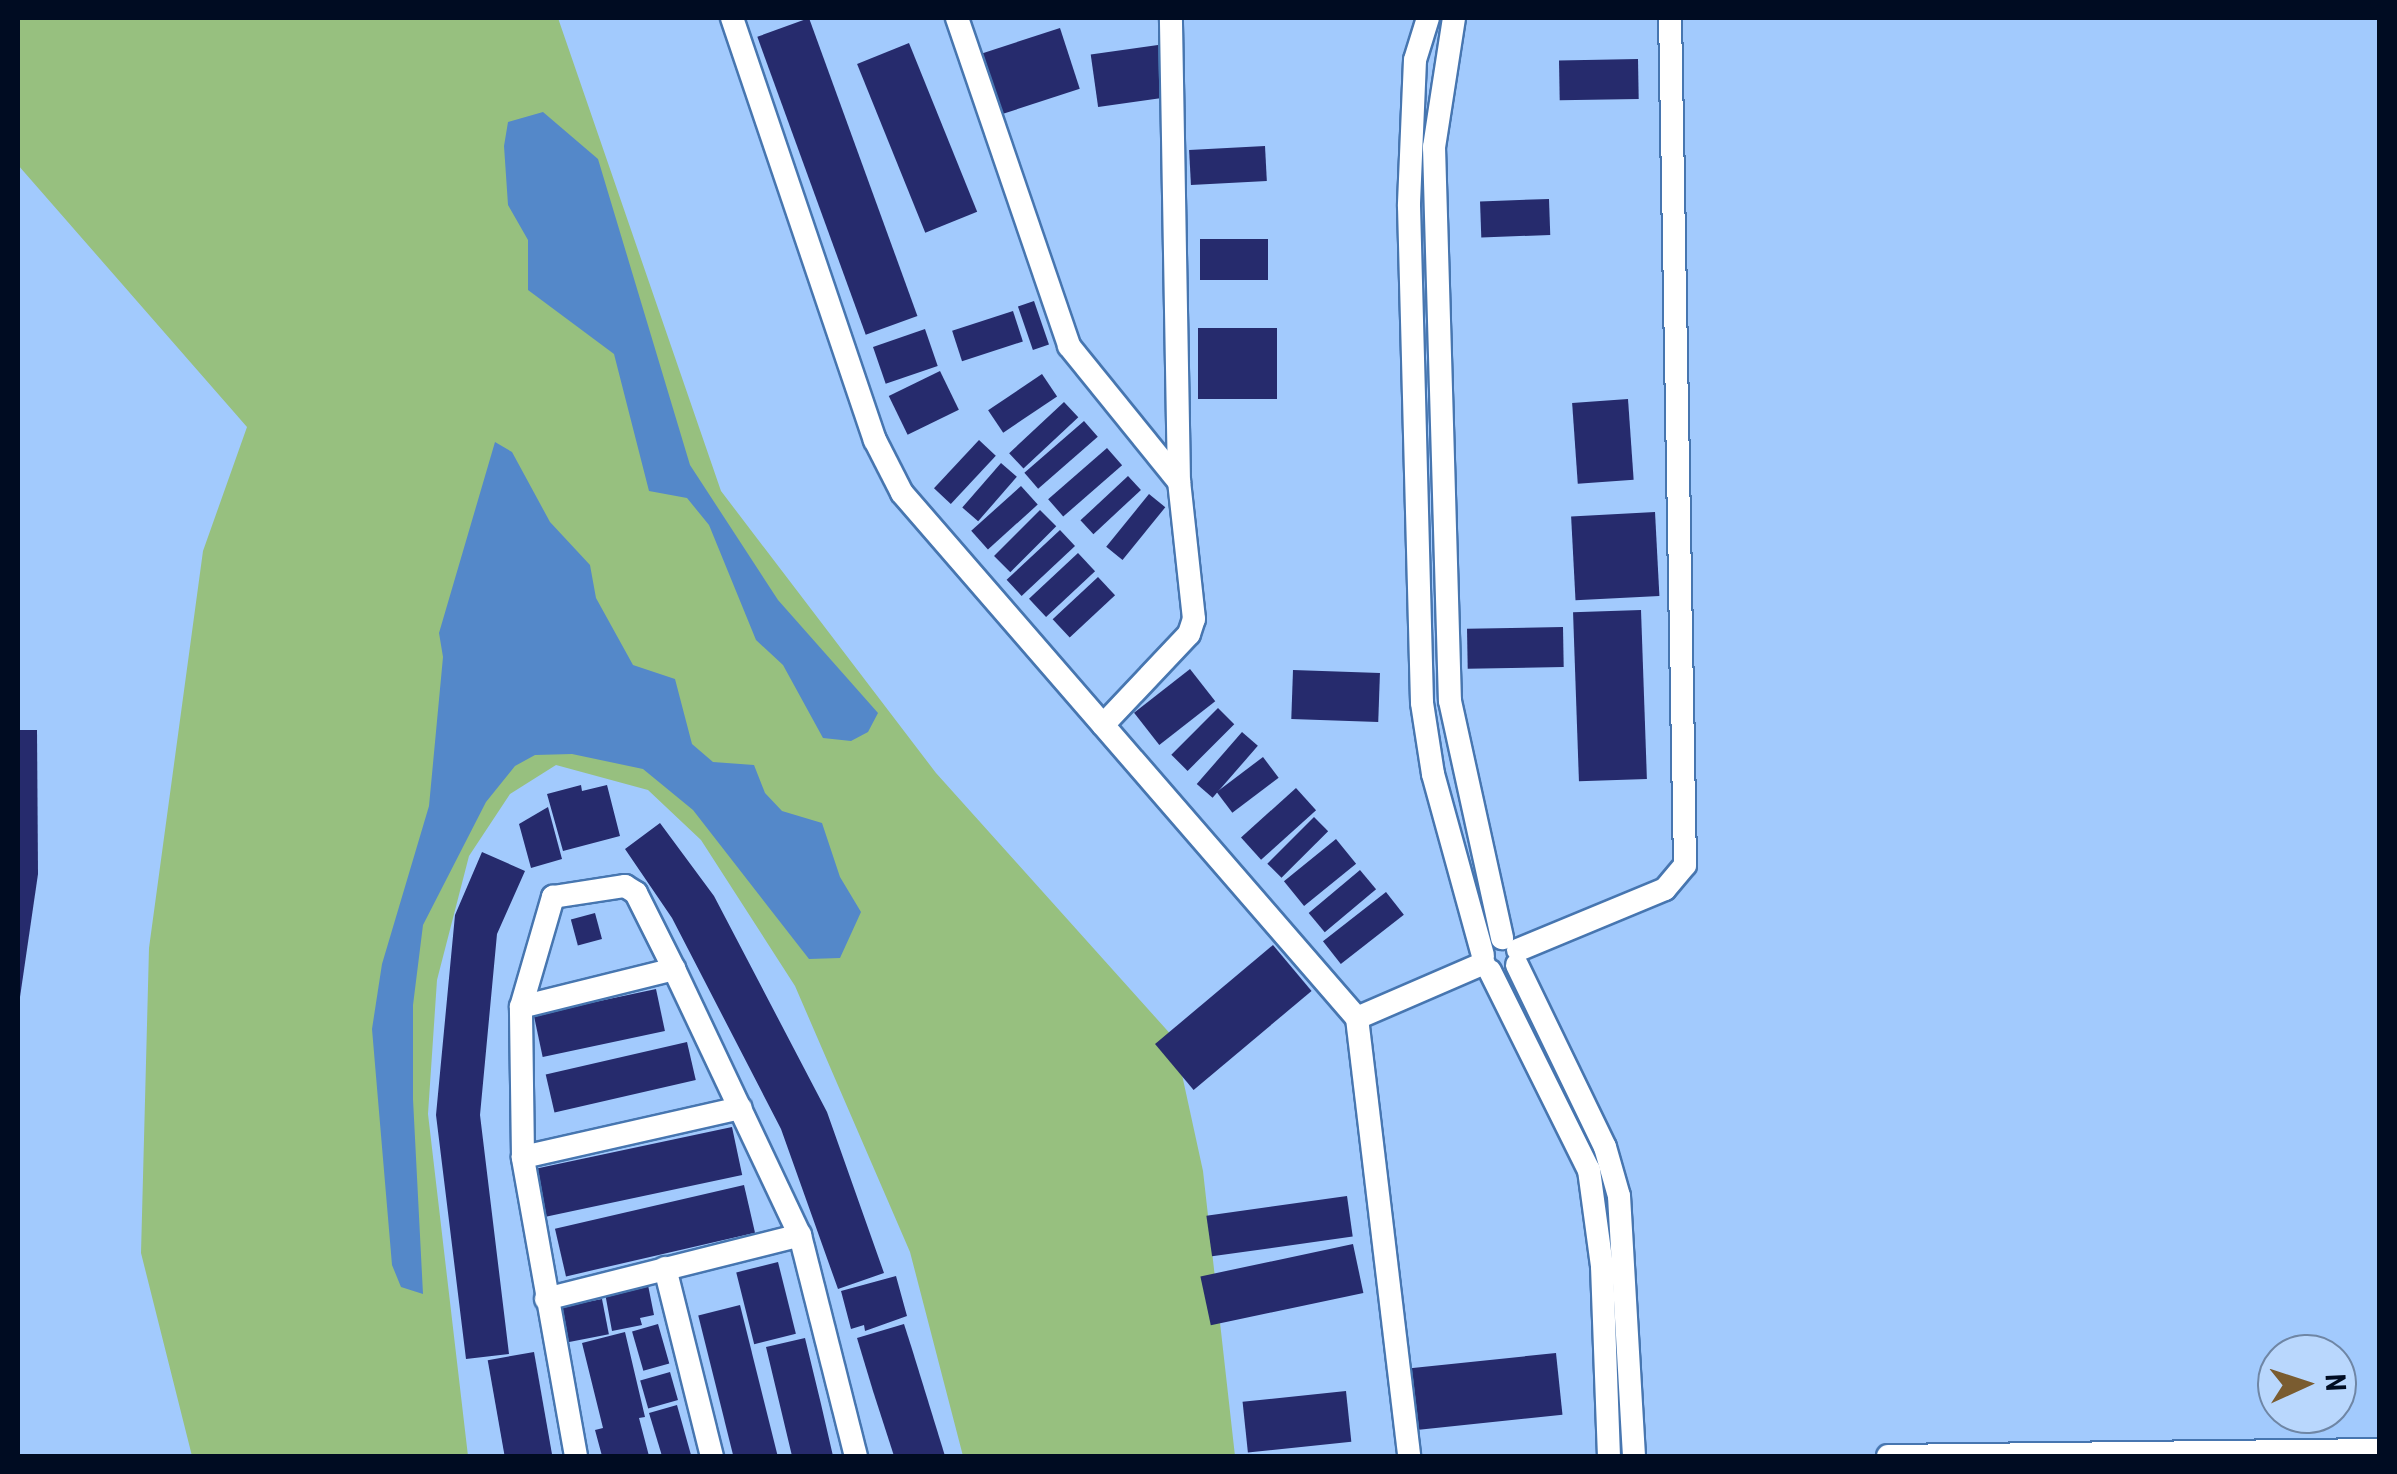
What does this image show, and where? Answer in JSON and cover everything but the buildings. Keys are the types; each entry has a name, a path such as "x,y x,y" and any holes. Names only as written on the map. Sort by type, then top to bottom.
{"street":[{"path":"732,18 876,440 902,493 1358,1018 1409,1456"},
{"path":"957,18 1069,346 1090,380 1178,482"},
{"path":"1103,725 1188,634 1194,619 1178,482 1171,18"},
{"path":"1428,18 1415,60 1409,206 1422,703 1433,774 1486,963 1589,1170 1602,1266 1609,1456"},
{"path":"1454,18 1434,147 1450,700 1512,951 1605,1147 1619,1196 1634,1456"},
{"path":"1486,963 1487,944 1512,951 1665,889 1685,865 1670,18"},
{"path":"1414,405 1442,404"},
{"path":"576,1456 523,1157 521,1008 546,908 559,894 625,886 636,894 674,969 800,1235 856,1456"},
{"path":"1358,1018 1486,963 1508,973 1512,951"},
{"path":"521,1008 674,969"},
{"path":"523,1157 742,1108"},
{"path":"546,1298 800,1235"},
{"path":"665,1268 712,1456"},
{"path":"1888,1456 2380,1450"}],"green space":[{"path":"18,18 558,18 721,491 936,773 1174,1038 1203,1171 1235,1456 963,1456 910,1252 795,986 701,840 648,790 556,765 510,794 469,856 437,980 428,1114 468,1456 192,1456 141,1253 149,948 203,551 247,427 18,165"}],"water":[{"path":"543,112 598,159 690,465 778,600 878,713 868,732 851,741 823,738 783,665 756,640 709,525 687,498 649,491 614,354 528,290 528,240 508,205 504,146 508,122"},
{"path":"495,442 512,452 550,522 590,565 596,598 633,665 675,679 692,744 713,762 754,765 765,793 782,811 822,823 840,877 861,912 840,958 809,959 693,810 643,769 572,754 535,755 515,766 486,802 423,925 413,1005 413,1099 423,1294 401,1287 392,1265 372,1029 382,964 429,806 443,657 439,633"}]}
